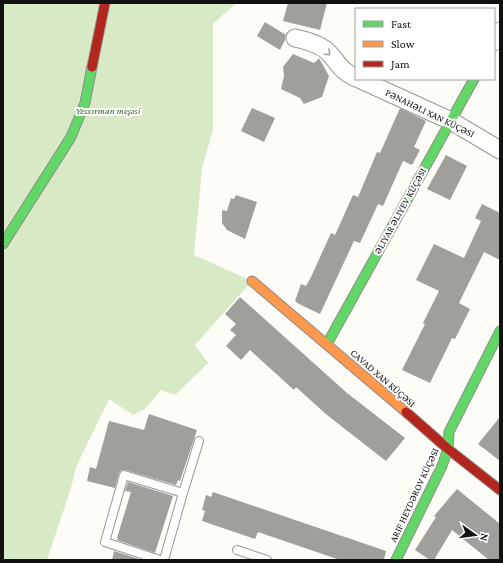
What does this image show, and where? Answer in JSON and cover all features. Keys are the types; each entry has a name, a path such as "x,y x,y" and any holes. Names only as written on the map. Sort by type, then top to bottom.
{"street":[{"path":"3,244 71,137 85,103 105,3"},
{"path":"495,40 500,31"},
{"path":"295,38 307,40 328,51 346,73 355,78"},
{"name":"PƏNAHƏLI XAN KÜÇƏSI","path":"361,80 451,121 500,150"},
{"name":"ƏLIYAR ƏLIYEV KÜÇƏSI","path":"327,344 473,80"},
{"name":"CAVAD XAN KÜÇƏSI","path":"252,281 448,449 500,490"},
{"name":"ARIF HEYDƏROV KÜÇƏSI","path":"396,560 442,466 448,449 449,432 500,331"}],"lane":[{"path":"164,560 199,441"},
{"path":"160,560 105,542 124,475 183,493"},
{"path":"237,550 266,560"}],"green space":[{"name":"Yesxırman meşəsi","path":"3,3 236,3 213,24 213,130 202,168 194,255 252,281 195,345 208,363 175,395 161,390 145,409 133,415 109,399 76,467 71,488 47,560 3,560"}],"building":[{"path":"288,3 327,3 320,30 283,21"},
{"path":"265,22 286,35 280,50 257,36"},
{"path":"293,54 314,63 319,58 329,76 322,97 304,104 300,98 281,89 284,76 283,67"},
{"path":"252,108 275,118 264,142 241,131"},
{"path":"400,108 426,121 414,147 420,150 412,165 403,161 383,206 378,204 360,243 354,241 320,314 295,301 301,284 306,286 331,233 335,235 353,195 358,197 377,152 380,153"},
{"path":"446,155 467,166 450,200 427,189"},
{"path":"236,195 257,202 245,239 227,230 222,223 222,210 227,211 231,198 234,199"},
{"path":"482,204 500,213 500,260 484,252 459,303 470,309 455,339 452,338 430,383 402,370 425,324 423,323 439,291 416,280 434,244 464,258 481,221 475,218"},
{"path":"240,297 347,393 405,438 386,461 327,415 296,387 294,390 250,350 241,360 226,346 236,335 230,330 236,324 225,314"},
{"path":"149,414 197,430 180,481 178,480 176,485 122,470 119,473 115,488 87,481 90,467 96,469 109,421 144,430"},
{"path":"500,417 500,461 478,444"},
{"path":"128,482 173,496 155,553 117,540 131,492 125,491"},
{"path":"457,489 500,524 500,560 489,560 452,530 434,560 430,560 415,550 436,517 434,516"},
{"path":"213,492 386,551 384,560 340,560 258,532 255,539 202,521 205,511 202,510 206,495 211,497"},
{"path":"114,551 142,560 112,560"}],"traffic: fast":[{"path":"3,244 71,137 85,103 92,67"},
{"path":"327,344 473,80"},
{"path":"396,560 442,466 448,449 449,432 500,331"}],"traffic: slow":[{"path":"252,281 406,412"}],"traffic: jam":[{"path":"92,67 105,3"},
{"path":"406,412 448,449 500,490"}]}
